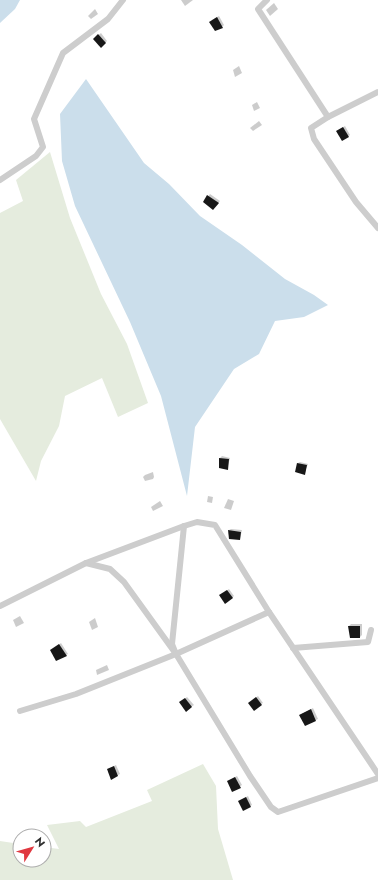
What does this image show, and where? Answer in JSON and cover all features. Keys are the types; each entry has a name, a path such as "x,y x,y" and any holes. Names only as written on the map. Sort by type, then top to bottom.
{"street":[{"path":"0,180 36,156 43,147 34,119 63,53 108,18 122,0"},
{"path":"267,0 258,10 328,117"},
{"path":"378,92 328,117 311,128 314,139 356,202 378,228"},
{"path":"0,606 86,563 184,526 197,522 215,525 269,612 378,774"},
{"path":"176,654 172,644 184,526"},
{"path":"86,563 110,569 124,582 176,654 250,776 271,807 278,812 378,778"},
{"path":"20,711 76,694 176,654 269,612"},
{"path":"293,648 368,642 372,630"}],"shaded area":[{"path":"50,152 70,218 101,294 127,344 148,403 118,417 102,378 65,396 59,426 41,461 36,481 0,419 0,213 23,201 16,180"},
{"path":"203,764 216,786 218,829 233,880 0,880 0,841 12,843 12,868 52,868 52,848 59,849 52,835 52,828 48,828 47,825 80,821 86,827 152,801 147,790"}],"water":[{"path":"0,0 20,0 15,9 0,23"},
{"path":"86,79 144,163 169,184 200,216 242,245 285,279 314,295 328,305 304,317 275,321 259,354 234,369 195,427 187,496 161,396 130,322 75,206 62,161 60,114"}],"building":[{"path":"217,17 223,28 215,31 209,22"},
{"path":"98,34 106,43 101,48 93,39"},
{"path":"343,127 349,137 342,141 336,131"},
{"path":"207,195 219,203 213,210 203,202"},
{"path":"219,458 229,459 228,470 219,468"},
{"path":"297,463 307,465 305,475 295,472"},
{"path":"228,530 241,532 240,540 229,539"},
{"path":"227,590 233,598 225,604 219,595"},
{"path":"348,626 360,626 360,638 350,638"},
{"path":"59,644 67,656 56,661 50,650"},
{"path":"256,697 262,705 254,711 248,703"},
{"path":"185,698 192,707 186,712 179,702"},
{"path":"311,709 316,721 305,726 299,715"},
{"path":"114,766 118,776 111,780 107,769"},
{"path":"235,777 241,788 232,792 227,781"},
{"path":"246,797 251,807 243,811 238,801"}]}
